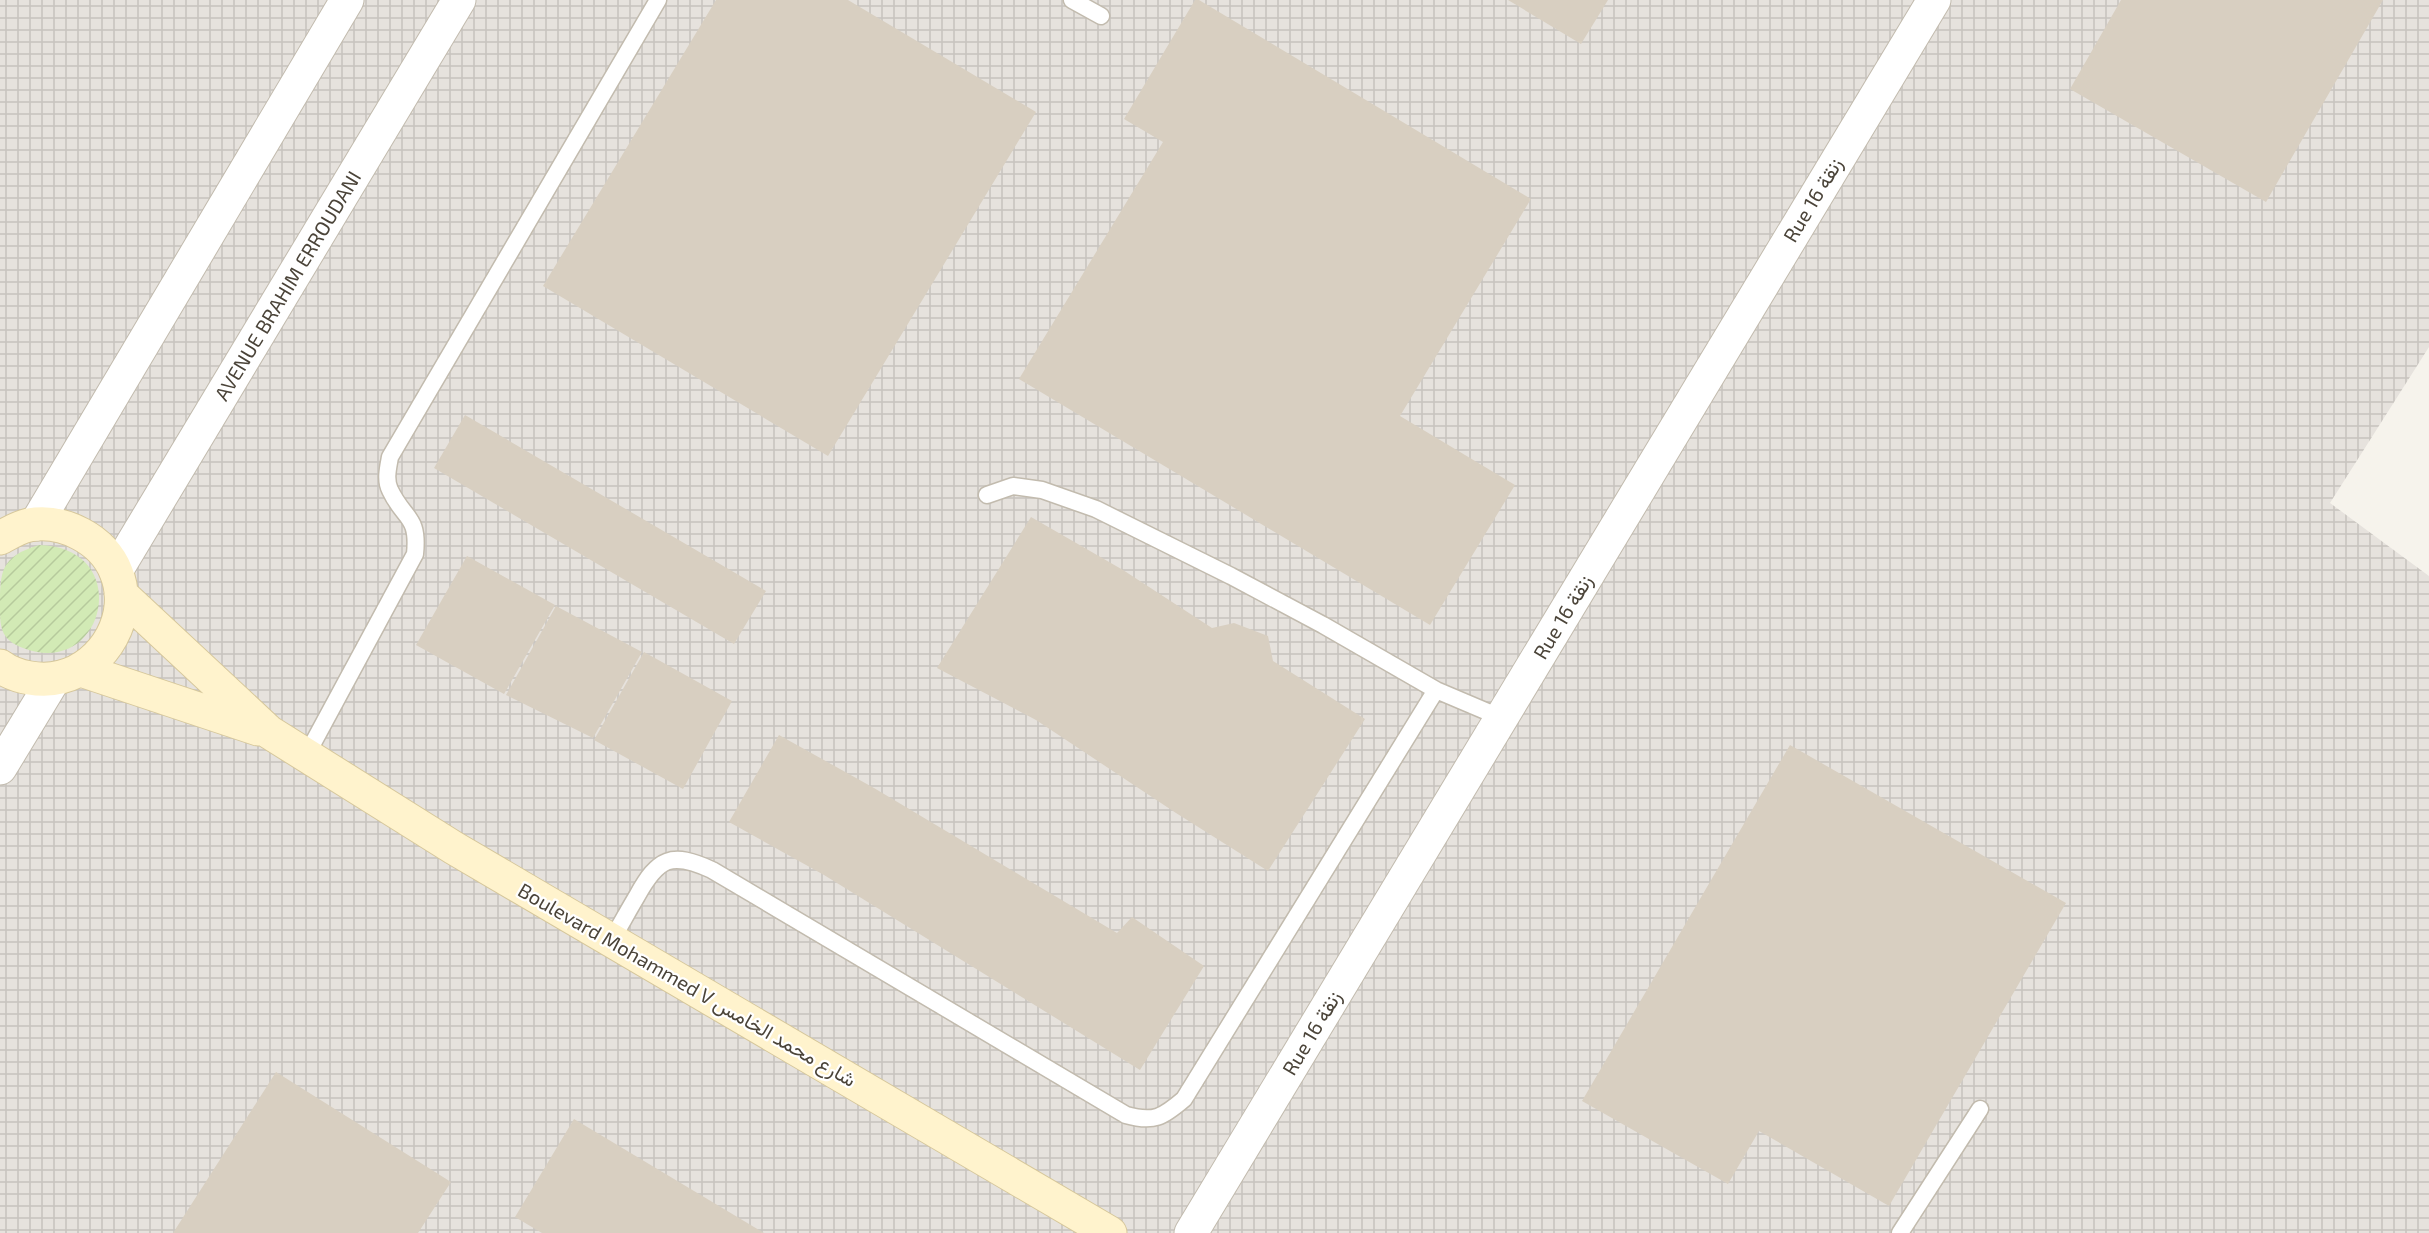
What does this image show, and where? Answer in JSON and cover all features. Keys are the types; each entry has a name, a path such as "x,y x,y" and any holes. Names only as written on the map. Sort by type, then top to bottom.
{"main road":[{"name":"Boulevard Mohammed V شارع محمد الخامس","path":"13,528 63,526 84,535 101,549 118,583 269,732 306,756 454,848 1110,1233"},
{"path":"67,674 99,656 112,638 119,617 118,583"},
{"name":"Boulevard Mohammed V شارع محمد الخامس","path":"0,666 29,678 67,674 269,732"}],"street":[{"path":"13,528 348,0"},
{"name":"AVENUE BRAHIM ERROUDANI","path":"118,583 459,0"},
{"name":"Rue 16 زنقة","path":"1191,1233 1934,0"},
{"path":"0,768 67,674"}],"lane":[{"path":"306,756 415,554 417,537 414,524 388,484 390,457 658,0"},
{"path":"1072,0 1101,16"},
{"path":"987,495 1013,486 1042,490 1096,509 1303,614 1436,690 1502,718"},
{"path":"612,941 649,873 662,862 677,859 693,861 712,870 1126,1115 1153,1119 1168,1113 1184,1099 1436,690"},
{"path":"1900,1233 1980,1109"}],"shaded area":[{"path":"0,0 2429,0 2429,347 2330,503 2429,576 2429,1233 0,1233"}],"green space":[{"path":"39,545 69,551 89,566 98,587 98,609 90,630 74,646 51,653 16,645 6,637 1,622 1,585 5,567 16,555"}],"building":[{"path":"716,0 848,0 1036,112 828,456 543,286"},
{"path":"1195,0 1199,0 1531,199 1400,416 1515,485 1430,625 1019,379 1163,142 1124,119"},
{"path":"1508,0 1608,0 1581,44"},
{"path":"2121,0 2383,0 2266,202 2070,89"},
{"path":"465,415 766,591 734,644 434,468"},
{"path":"1031,517 1123,570 1212,628 1234,623 1268,636 1273,661 1365,719 1268,871 1036,720 937,668"},
{"path":"467,556 555,605 504,694 416,645"},
{"path":"556,606 642,652 593,738 506,695"},
{"path":"644,652 732,701 683,789 594,740"},
{"path":"779,735 874,788 1117,933 1132,917 1204,966 1140,1070 824,875 729,822"},
{"path":"1790,745 2066,903 1889,1206 1759,1131 1728,1184 1582,1101"},
{"path":"276,1072 451,1182 418,1233 173,1233"},
{"path":"574,1119 764,1233 542,1233 515,1217"}]}
